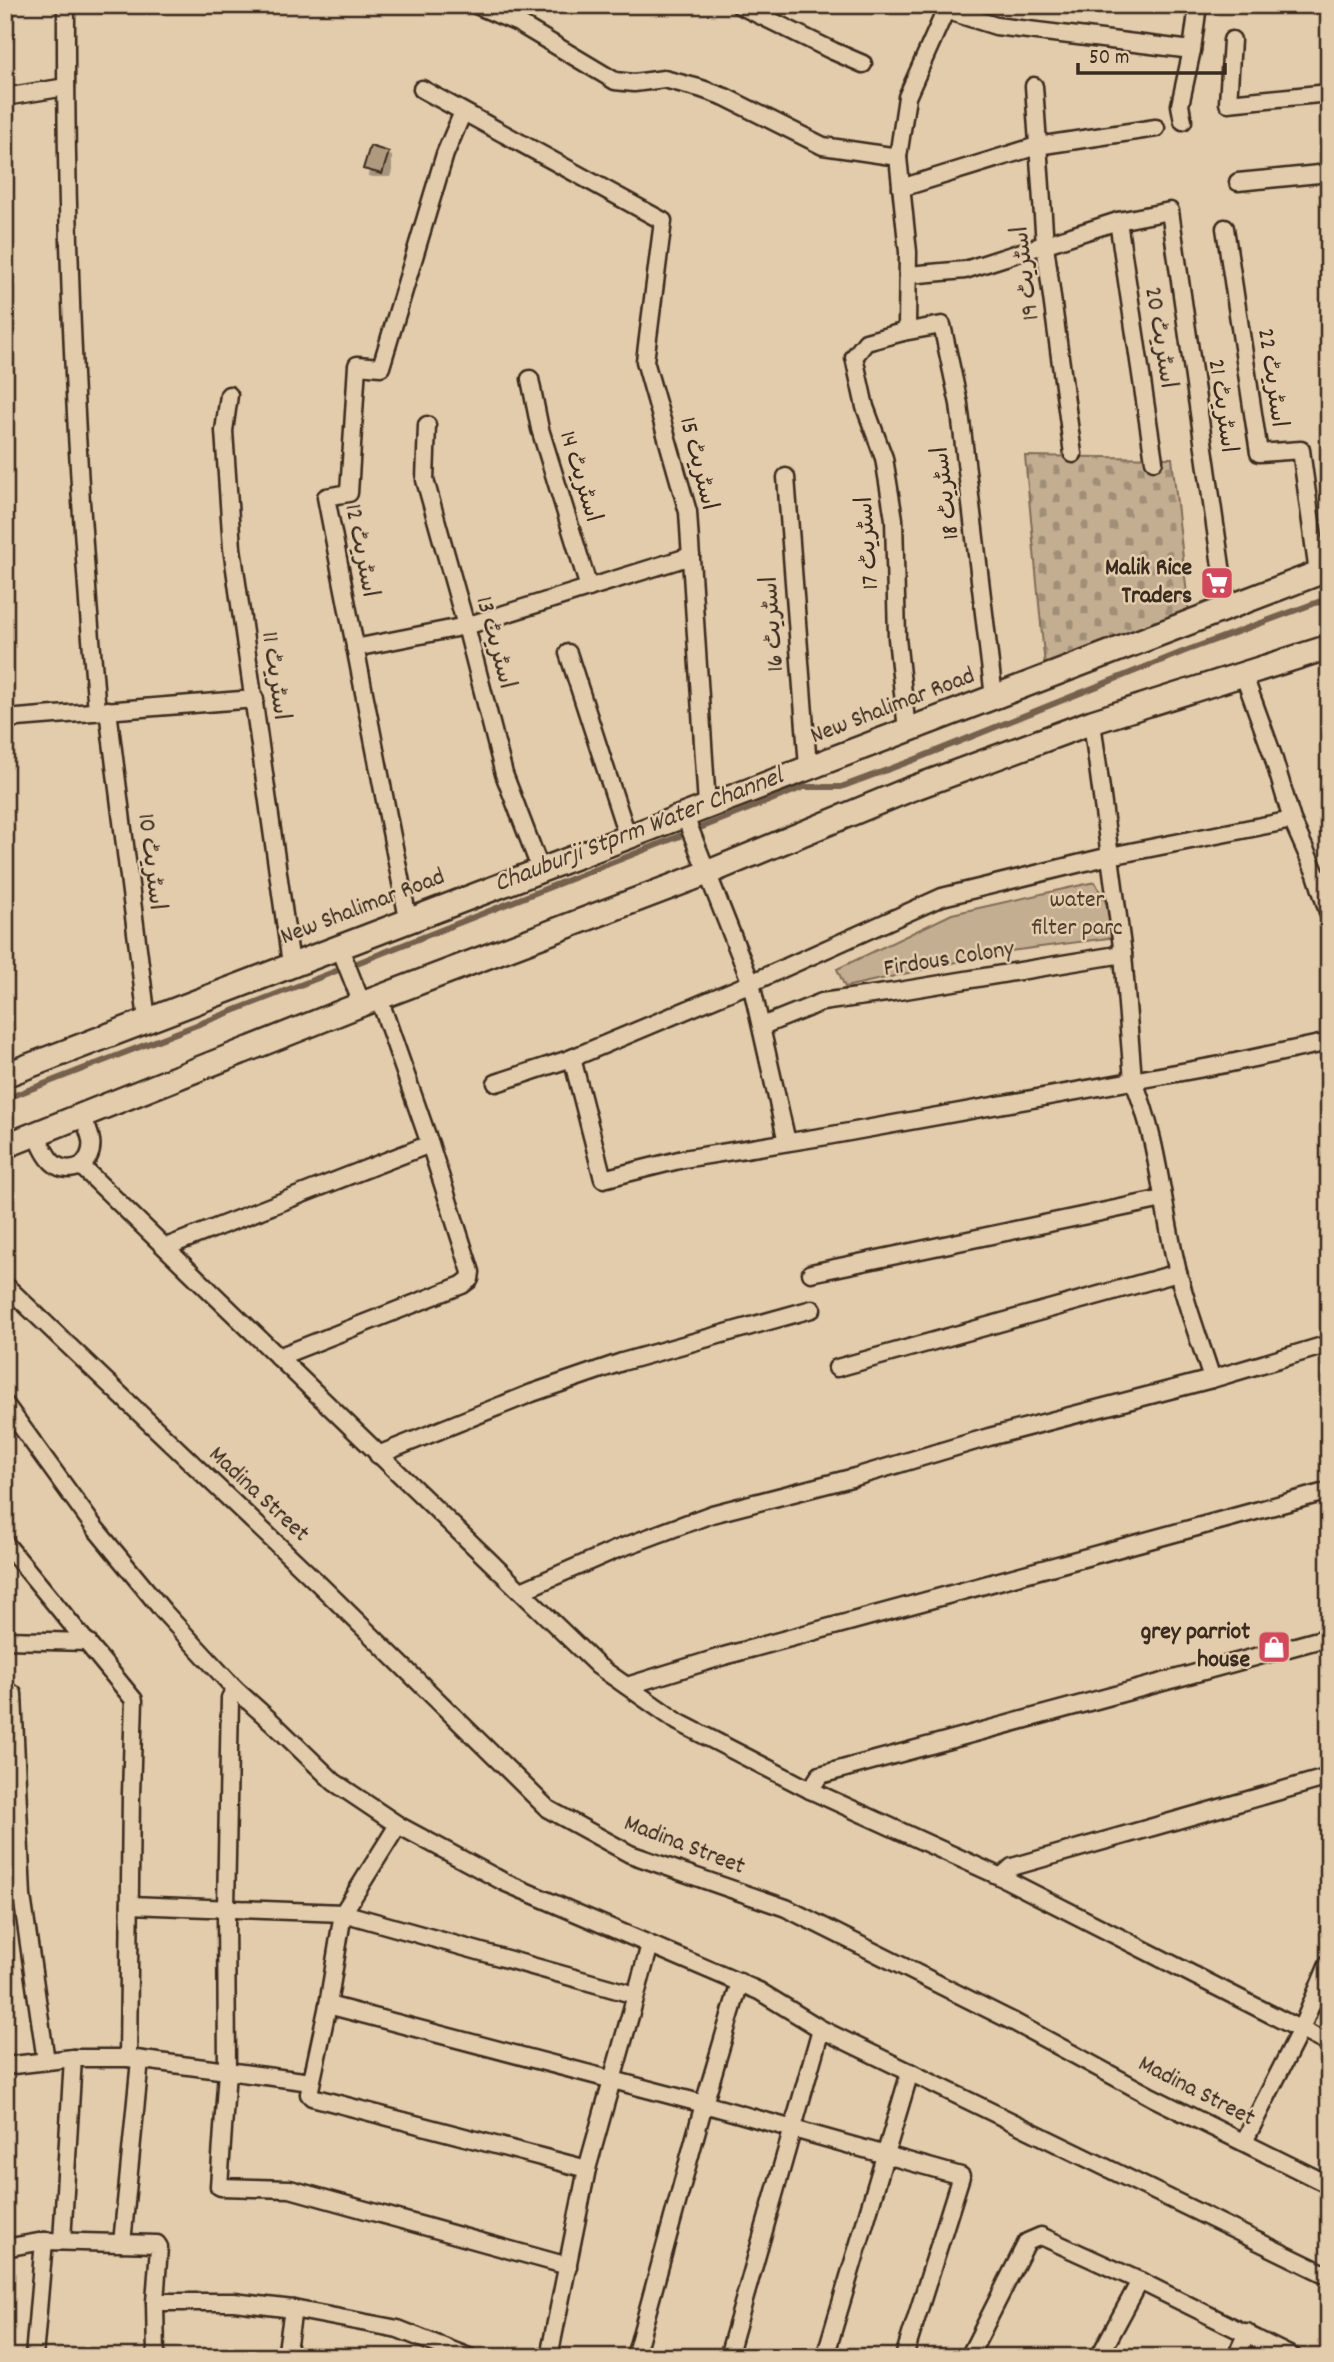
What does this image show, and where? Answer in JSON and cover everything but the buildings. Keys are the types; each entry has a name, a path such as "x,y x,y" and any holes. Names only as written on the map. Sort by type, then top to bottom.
{"street":[{"name":"اسٹریٹ 10","path":"66,5 65,87 75,422 82,547 147,1020"},
{"path":"476,5 519,23 615,81 634,83 664,79 699,88 725,97 824,146 898,157"},
{"path":"739,5 863,64"},
{"path":"1183,121 1180,105 1198,5"},
{"path":"903,332 907,327 908,275 898,157 907,97 947,8 996,26 1192,50"},
{"path":"1232,40 1228,103 1329,93"},
{"name":"اسٹریٹ 19","path":"1034,86 1045,245 1073,454"},
{"path":"5,97 65,87"},
{"path":"422,89 463,112"},
{"name":"اسٹریٹ 12","path":"408,919 326,497 349,493 357,366 381,367 445,154 463,112"},
{"name":"اسٹریٹ 15","path":"463,112 663,221 645,361 688,512 707,805"},
{"path":"901,188 1037,146 1156,128"},
{"path":"1238,182 1329,173"},
{"name":"اسٹریٹ 21","path":"1118,221 1170,211 1227,608"},
{"path":"908,275 965,270 1118,221"},
{"name":"اسٹریٹ 20","path":"1118,221 1154,461"},
{"name":"اسٹریٹ 22","path":"1225,228 1259,453 1301,450 1323,571"},
{"name":"اسٹریٹ 18","path":"903,332 942,325 959,404 994,697"},
{"name":"اسٹریٹ 17","path":"903,332 866,342 854,357 865,407 884,458 894,519 897,638 907,730"},
{"name":"اسٹریٹ 14","path":"530,379 540,429 589,588"},
{"name":"اسٹریٹ 11","path":"229,395 224,431 232,548 291,964"},
{"name":"اسٹریٹ 13","path":"427,425 425,480 504,774 540,869"},
{"name":"اسٹریٹ 16","path":"786,477 808,767"},
{"path":"355,648 466,626 691,556"},
{"name":"New Shalimar Road","path":"5,1075 291,964 341,951 408,919 627,835 686,820 707,805 1323,571"},
{"path":"5,1146 366,998 704,866 1092,722 1329,647"},
{"path":"568,653 627,835"},
{"path":"1243,673 1272,753 1292,820 1322,871 1329,915"},
{"path":"5,719 255,699"},
{"path":"1092,722 1123,954 1133,1080 1155,1156 1178,1273 1212,1379"},
{"path":"686,820 751,983 787,1142"},
{"path":"496,1083 572,1058 751,983 942,897 1110,856 1292,820"},
{"path":"278,1357 463,1285 470,1279 471,1272 430,1144 366,998 341,951"},
{"name":"Firdous Colony","path":"762,1026 822,1002 1123,954"},
{"path":"572,1058 603,1180 683,1159 1226,1064 1329,1042"},
{"path":"36,1133 52,1164 73,1169 81,1166 91,1154 93,1143 81,1114"},
{"path":"166,1247 430,1144"},
{"path":"81,1166 598,1666 678,1722 810,1790 1000,1877 1329,2044"},
{"path":"811,1273 1163,1199"},
{"path":"837,1368 1178,1273"},
{"name":"Madina Street","path":"5,1285 321,1586 548,1810 630,1854 786,1908 1329,2185"},
{"path":"378,1455 532,1393 622,1362 812,1309"},
{"path":"521,1591 615,1550 712,1514 855,1477 989,1437 1212,1379 1329,1344"},
{"path":"5,1404 112,1549 164,1612 234,1689 274,1723 334,1782 398,1825 506,1883 759,1991 821,2029 1329,2276"},
{"path":"627,1686 724,1656 1329,1491"},
{"path":"5,1543 134,1700 130,1905 134,2059 122,2243"},
{"path":"810,1790 820,1775 1329,1637"},
{"path":"5,1640 88,1642"},
{"path":"234,1689 230,1698 226,1908 227,2071 218,2183 221,2188 290,2189 568,2266"},
{"path":"12,1694 22,1896 46,2061"},
{"path":"1000,1877 1012,1867 1329,1777"},
{"path":"398,1825 343,1913 328,2005 309,2094 312,2097 587,2169"},
{"path":"130,1905 343,1913 635,1995"},
{"path":"549,2357 587,2169 650,1945"},
{"path":"1244,2142 1301,2029 1329,1962"},
{"path":"635,2357 740,1982"},
{"path":"328,2005 961,2176 904,2357"},
{"path":"728,2357 821,2029"},
{"path":"62,2241 73,2058"},
{"path":"5,2066 73,2058 134,2059 312,2082"},
{"path":"825,2357 910,2072"},
{"path":"969,2357 1027,2242 1033,2237 1041,2236 1247,2332 1293,2357"},
{"path":"34,2357 44,2241"},
{"path":"5,2248 44,2241 153,2243 159,2247 155,2302 156,2357"},
{"path":"1098,2357 1140,2281"},
{"path":"155,2302 234,2302 293,2309 398,2329 469,2357"},
{"path":"286,2357 293,2309"},
{"path":"1236,2357 1247,2332"}],"green space":[{"path":"1025,456 1172,458 1190,622 1046,677"},
{"name":"water filter parc","path":"1095,882 1124,936 1002,952 845,987 837,969 952,914"}],"waterway":[{"name":"Chauburji Stprm Water Channel","path":"5,1099 804,787 841,787 1185,651 1329,598"}],"place":[{"name":"Malik Rice Traders","path":"1217,583"},
{"name":"grey parriot house","path":"1274,1647"}]}
